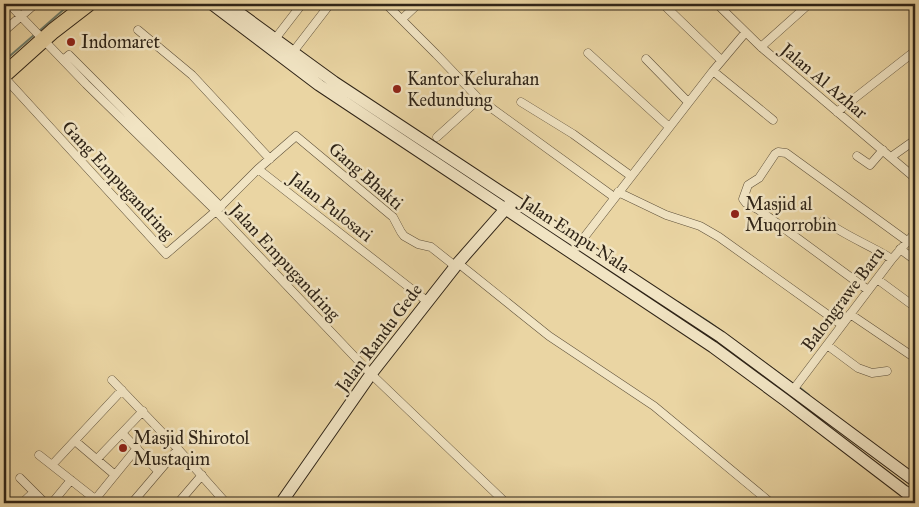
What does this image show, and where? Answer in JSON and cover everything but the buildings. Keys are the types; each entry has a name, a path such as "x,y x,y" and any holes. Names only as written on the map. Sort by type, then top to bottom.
{"highway":[{"path":"4,76 39,35 88,4"}],"main road":[{"name":"Jalan Empu Nala","path":"212,4 505,209 698,336 915,498"},
{"name":"Jalan Empu Nala","path":"227,4 296,48 317,76"},
{"name":"Jalan Empu Nala","path":"331,87 581,241 794,387 914,476"},
{"name":"Jalan Randu Gede","path":"281,503 373,372 456,264 513,200"}],"street":[{"path":"9,4 22,14 39,35"},
{"path":"4,31 35,4"},
{"path":"277,36 302,4"},
{"path":"296,48 330,4"},
{"path":"386,4 479,99 616,194 706,230 766,270 842,325"},
{"path":"402,19 418,4"},
{"path":"663,4 721,60"},
{"name":"Jalan Al Azhar","path":"717,4 745,33 915,178"},
{"path":"761,47 809,4"},
{"path":"138,30 192,75 270,159"},
{"path":"581,241 721,60 745,33"},
{"name":"Jalan Empugandring","path":"39,35 176,165 373,372 506,503"},
{"path":"837,112 915,51"},
{"path":"588,54 669,127"},
{"path":"646,59 688,102"},
{"path":"713,71 773,120"},
{"name":"Gang Empugandring","path":"4,76 166,254 219,209"},
{"path":"437,137 479,99"},
{"path":"521,102 573,134 631,176"},
{"name":"Gang Bhakti","path":"258,169 296,136 393,217 404,236 418,244 431,247 456,264"},
{"path":"891,157 915,140"},
{"path":"856,156 870,165 883,150"},
{"path":"868,290 743,200 748,185 758,178 774,154 782,152 790,155 907,241"},
{"path":"219,209 258,169"},
{"name":"Jalan Pulosari","path":"258,169 428,302"},
{"path":"824,220 841,232 874,247 892,259"},
{"name":"Balongrawe Baru","path":"794,387 892,259 915,233"},
{"path":"900,249 915,260"},
{"path":"456,264 549,336 654,406 772,503"},
{"path":"877,279 915,307"},
{"path":"850,314 915,358"},
{"path":"827,345 858,368 872,373 887,371"},
{"path":"112,380 178,448 226,503"},
{"path":"52,465 122,390"},
{"path":"97,460 143,411"},
{"path":"122,433 158,472"},
{"path":"75,441 115,475"},
{"path":"39,455 95,502 137,448"},
{"path":"132,503 178,448"},
{"path":"178,503 202,475"},
{"path":"20,478 45,503"},
{"path":"52,503 71,480"},
{"path":"22,503 34,492"}],"waterway":[{"path":"14,4 23,12"},
{"path":"38,32 70,4"},
{"path":"4,61 34,35"},
{"path":"678,302 709,322 795,385"},
{"path":"799,387 809,395"}],"place":[{"name":"Indomaret","path":"71,42"},
{"name":"Kantor Kelurahan Kedundung","path":"397,89"},
{"name":"Masjid al Muqorrobin","path":"735,214"},
{"name":"Masjid Shirotol Mustaqim","path":"123,448"}]}
